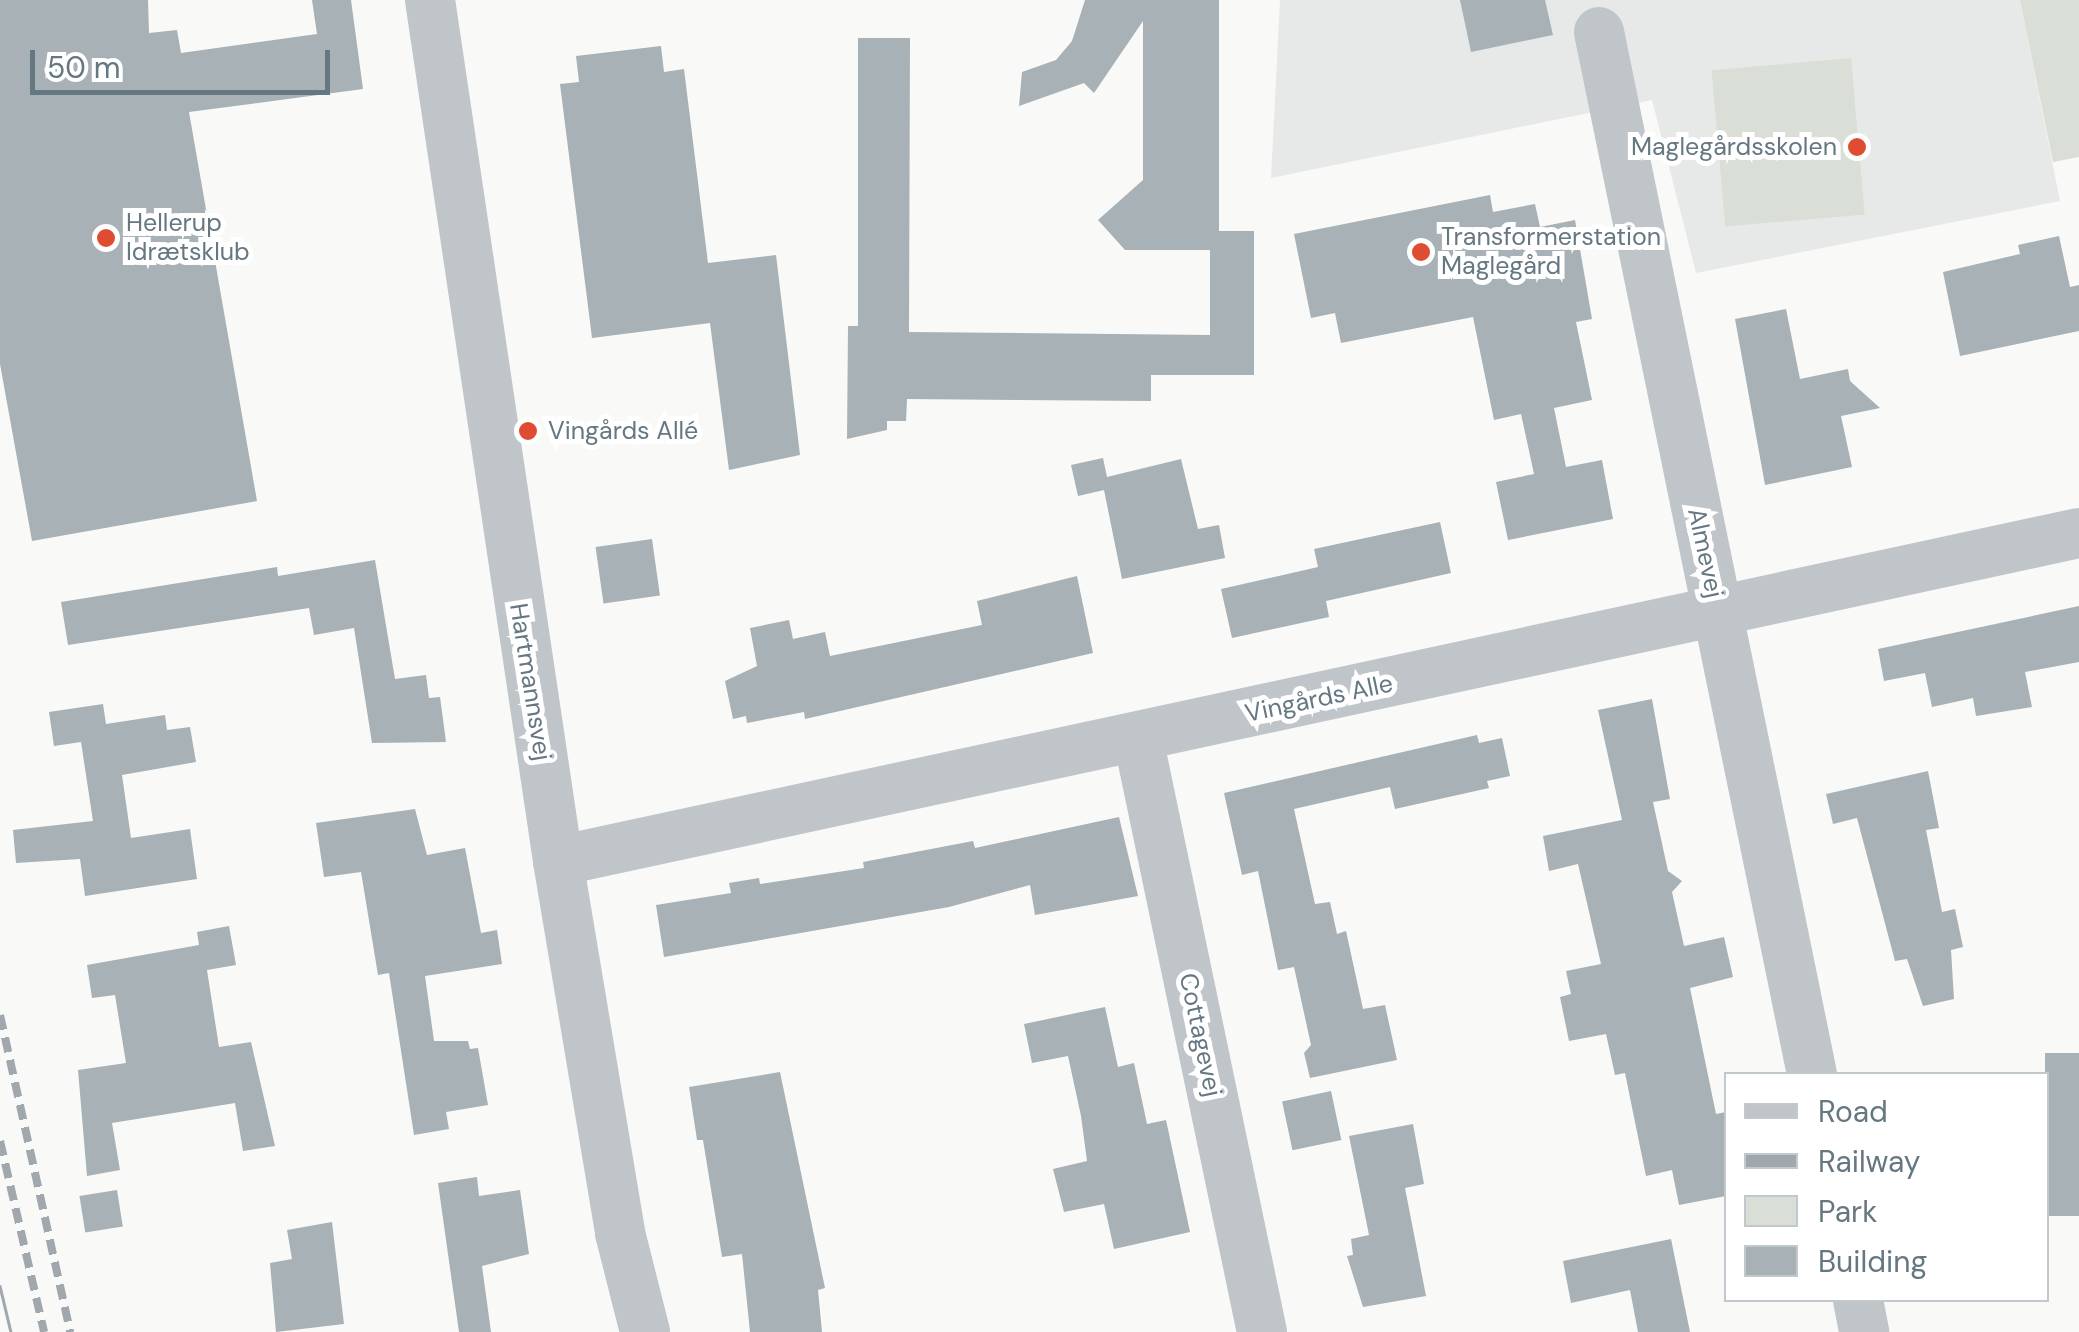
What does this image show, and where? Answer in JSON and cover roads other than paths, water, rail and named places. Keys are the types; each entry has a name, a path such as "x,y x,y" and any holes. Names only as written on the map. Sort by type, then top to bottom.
{"street":[{"name":"Hartmannsvej","path":"437,10 558,861 620,1232 645,1332"},
{"name":"Almevej","path":"1599,32 1812,1072"},
{"name":"Vingårds Alle","path":"558,861 1718,614 2079,532"},
{"name":"Cottagevej","path":"1138,738 1262,1332"},
{"path":"1858,1302 1864,1332"}],"tram line":[{"path":"0,1286 11,1332"}],"railway":[{"path":"0,1015 70,1332"},
{"path":"0,1141 44,1332"}],"place":[{"name":"Maglegårdsskolen","path":"1857,147"},
{"name":"Hellerup Idrætsklub","path":"106,238"},
{"name":"Transformerstation Maglegård","path":"1421,252"},
{"name":"Vingårds Allé","path":"528,431"}]}
